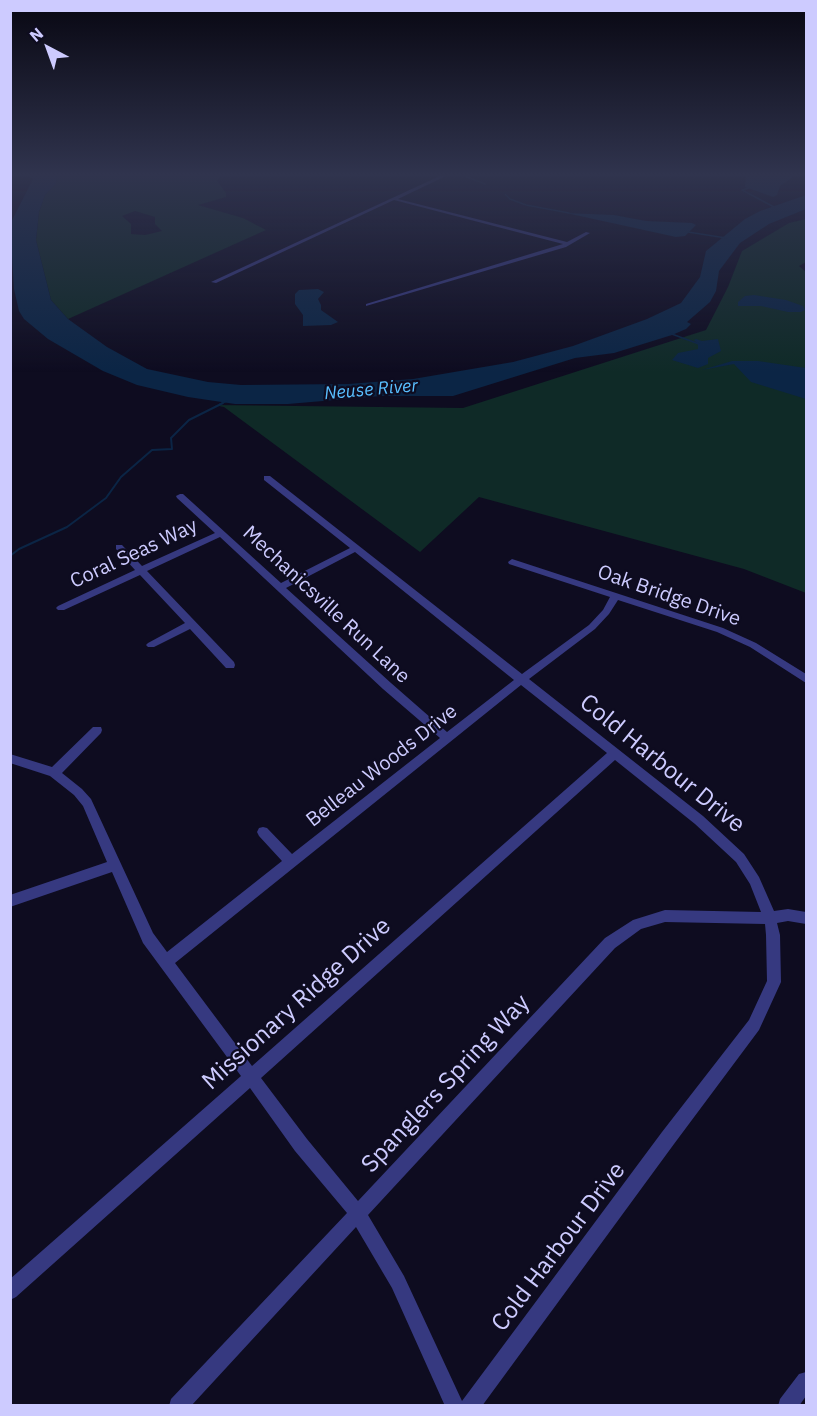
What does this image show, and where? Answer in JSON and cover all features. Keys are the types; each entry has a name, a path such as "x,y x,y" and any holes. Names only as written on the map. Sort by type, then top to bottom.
{"street":[{"path":"214,282 305,240"},
{"path":"554,240 569,244"},
{"path":"368,305 576,240"},
{"name":"Cold Harbour Drive","path":"267,478 699,820 740,858 755,880 770,918 773,934 774,982 754,1025 470,1406"},
{"name":"Mechanicsville Run Lane","path":"180,496 448,739"},
{"name":"Coral Seas Way","path":"61,608 221,533"},
{"path":"119,547 230,665"},
{"path":"281,587 356,548"},
{"name":"Oak Bridge Drive","path":"512,562 728,634 765,652 807,679"},
{"name":"Belleau Woods Drive","path":"165,962 600,620 616,596"},
{"path":"151,645 191,624"},
{"path":"54,773 97,730"},
{"name":"Missionary Ridge Drive","path":"10,1291 615,753"},
{"path":"10,758 54,773 78,792 87,803 140,922 165,962 222,1040 252,1076 301,1145 358,1214 398,1282 455,1406"},
{"path":"263,832 291,862"},
{"path":"10,901 115,865"},
{"name":"Spanglers Spring Way","path":"177,1406 610,942 638,924 665,916 770,918 788,915 807,918"},
{"path":"787,1406 807,1381"}],"green space":[{"path":"36,240 244,240 68,319 51,300"},
{"path":"760,240 806,240 806,262 799,266 806,272 806,593 744,569 479,497 420,552 224,407 214,405 463,408 706,330 728,287 742,251"}],"water":[{"name":"Neuse River","path":"11,240 36,240 51,300 68,319 107,347 147,369 208,382 241,385 348,384 413,379 513,362 573,346 647,319 681,303 700,277 706,251 719,240 744,240 719,271 716,291 710,302 687,322 691,324 686,329 614,353 575,358 453,396 381,396 288,404 235,404 188,397 137,385 103,371 48,339 24,319 19,311 14,289"},
{"path":"318,289 324,292 318,299 321,310 338,322 331,325 303,326 303,315 295,304 295,294 299,290"},
{"path":"754,295 786,300 803,306 805,310 788,312 761,306 738,306 738,302 745,296"},
{"path":"718,339 721,351 708,358 708,364 698,368 672,360 678,353 698,349 694,340 702,341"},
{"path":"732,361 758,361 806,368 806,399 751,382 734,364 702,370"}],"waterway":[{"path":"669,333 699,344"},
{"path":"220,404 227,401"},
{"path":"10,556 19,549 67,527 106,498 121,477 152,450 172,449 171,438 189,420 223,403"}]}
